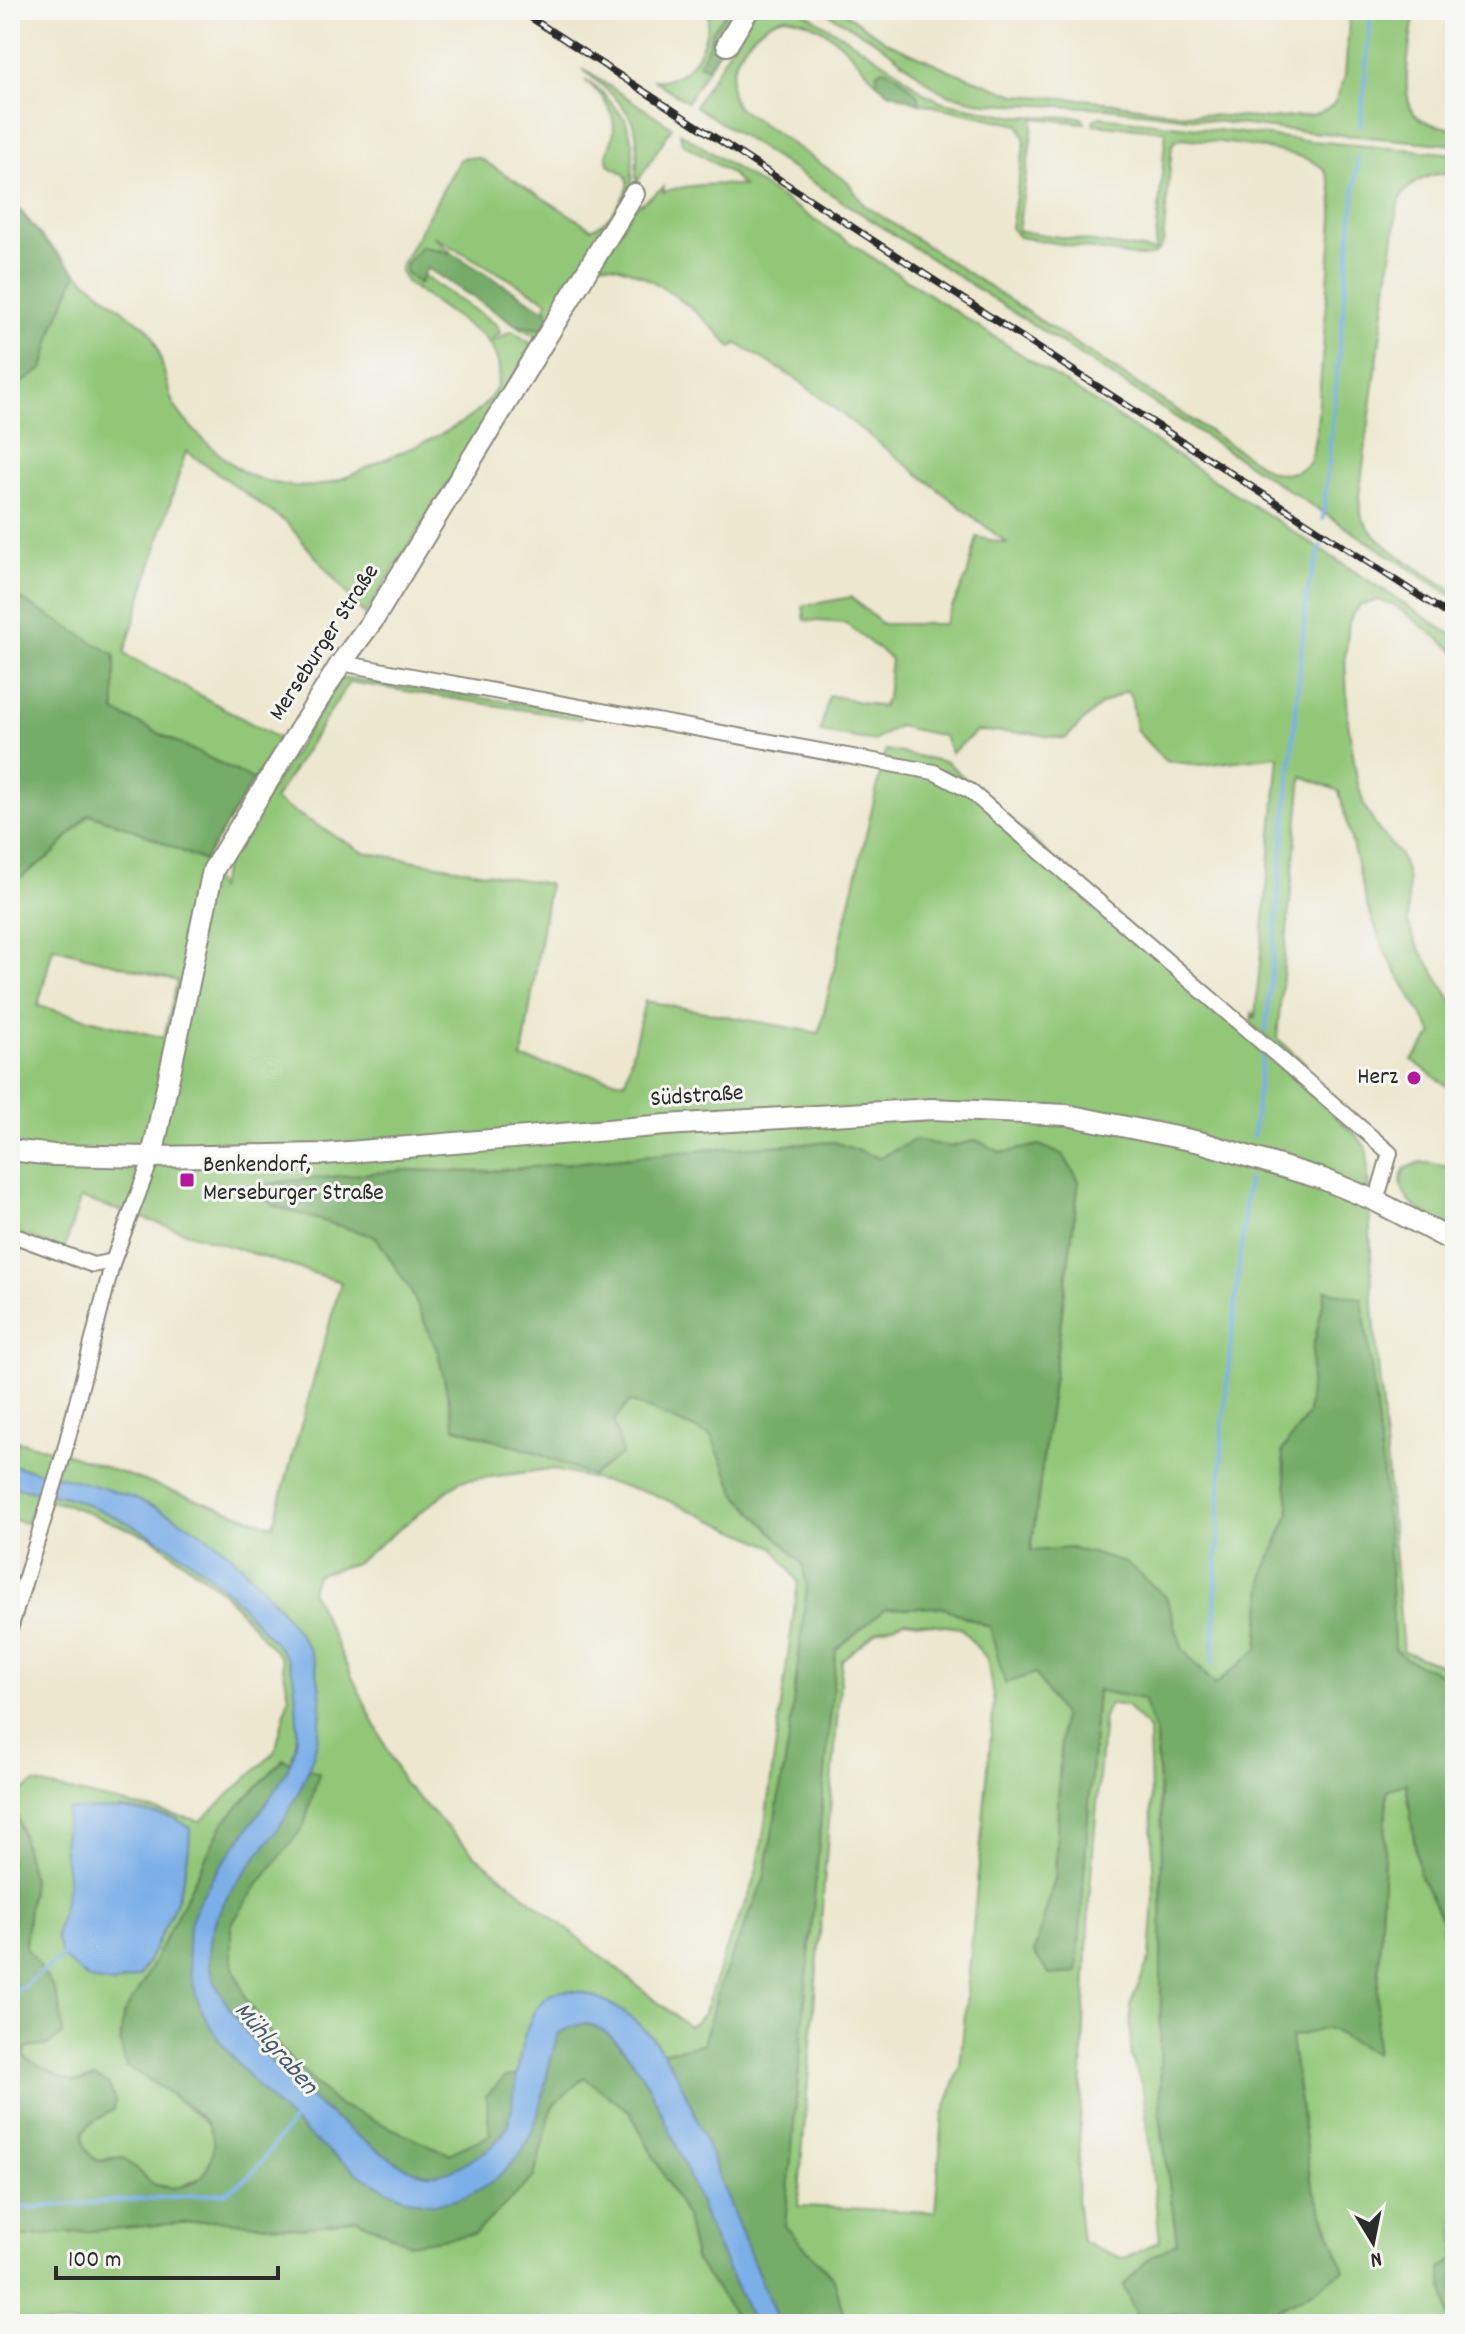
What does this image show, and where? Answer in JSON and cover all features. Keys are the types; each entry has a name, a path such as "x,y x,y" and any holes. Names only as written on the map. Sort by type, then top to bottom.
{"main road":[{"path":"727,45 748,10"},
{"name":"Merseburger Straße","path":"152,1157 213,870 341,663 373,620 634,194"},
{"name":"Südstraße","path":"10,1150 53,1155 152,1157 325,1154 666,1125 932,1109 1067,1115 1200,1142 1323,1179 1376,1201 1455,1242"}],"street":[{"path":"341,663 934,772 970,791 1390,1153 1376,1201"},
{"path":"10,1629 64,1453 113,1261 152,1157"},
{"path":"10,1234 93,1265 113,1261"}],"green space":[{"path":"709,10 728,10 712,32 699,64 708,68 687,102 654,80 667,79 688,68 701,47"},
{"path":"728,10 744,10 708,68 699,64 712,32"},
{"path":"754,10 801,10 895,69 925,94 943,102 1012,116 1083,119 1085,123 1034,118 1018,231 1155,251 1166,131 1093,124 1094,119 1101,117 1455,154 1455,172 1437,174 1413,184 1398,205 1359,497 1362,516 1378,538 1455,592 1455,598 695,106","holes":["785,17 799,20 837,40 877,83 877,72 909,86 919,97 919,103 1019,125 1025,140 1011,228 1019,237 1139,257 1153,255 1163,244 1172,145 1184,138 1280,152 1315,163 1324,170 1331,187 1333,219 1317,426 1311,460 1305,467 1282,474 1270,471 863,204 848,182 737,107 731,80 740,52 760,29 772,22"]},
{"path":"822,10 840,10 887,42 1016,95 1092,100 1178,113 1270,119 1312,115 1328,109 1335,102 1345,76 1350,10 1415,10 1407,80 1410,105 1424,121 1455,129 1455,145 1279,129 1108,108 985,103 937,89 880,44"},
{"path":"583,69 672,127 636,184 637,139 631,118 617,100"},
{"path":"883,69 907,84 919,97 919,103 886,91 877,83 877,72"},
{"path":"585,80 601,91 625,119 633,143 632,187 539,339 518,326 542,329 549,318 545,306 548,301 433,236 453,254 421,246 419,283 423,276 497,325 500,333 492,338 492,342 512,331 530,343 532,349 365,615 288,524 186,451 124,654 280,739 254,780 115,712 48,615 10,593 10,390 43,369 55,324 77,273 149,330 176,408 207,443 233,464 254,477 290,486 313,486 344,478 455,427 490,398 499,380 497,360 484,337 407,283 400,272 401,265 459,161 465,157 479,158 591,228 610,216 621,201 627,180 607,161 614,131 612,114 604,99"},
{"path":"680,132 1455,637 1455,651 1397,607 1379,600 1360,606 1353,613 1345,658 1348,721 1364,805 1405,867 1408,923 1416,943 1455,1006 1455,1092 1412,1060 1433,1034 1386,954 1368,908 1339,791 1302,776 1277,1038 1305,1063 1301,1067 1251,1024 1252,1013 1255,1017 1279,756 1202,765 1165,761 1136,730 1131,696 1126,691 1100,705 1065,739 1030,733 977,731 951,753 944,736 898,726 874,741 820,732 829,695 882,707 887,698 891,659 845,623 805,620 803,606 851,597 882,624 944,624 967,576 977,537 1008,544 798,380 736,343 732,348 705,320 655,283 637,273 600,263 633,209 664,187 663,192 703,185 743,186 733,175 682,143"},
{"path":"10,198 45,241 77,273 55,324 43,369 10,390"},
{"path":"421,246 453,254 547,311 549,318 542,329 518,326 427,268 419,284 406,273 405,265"},
{"path":"10,593 115,655 115,712 254,780 204,861 135,830 89,814 54,853 10,885"},
{"path":"340,679 585,713 581,719 349,682 274,800 363,852 549,884 522,1059 625,1082 645,1001 819,1033 886,750 947,762 1358,1137 1367,1149 1373,1305 1403,1651 1455,1670 1455,1680 1406,1659 1394,1648 1390,1560 1362,1299 1326,1290 1313,1348 1308,1414 1282,1451 1290,1512 1264,1574 1258,1649 1215,1685 1183,1650 1166,1597 1073,1548 1031,1552 1079,1181 1063,1155 1039,1145 1002,1153 976,1140 950,1147 915,1140 879,1158 834,1142 703,1150 482,1172 405,1170 252,1187 274,1206 376,1237 411,1291 438,1352 455,1428 534,1452 592,1476 614,1421 630,1401 711,1436 737,1495 802,1563 808,1586 788,1746 764,1880 720,1984 703,2044 634,2058 601,2027 491,2135 449,2154 335,2103 284,2053 246,1999 231,1959 231,1925 319,1774 283,1759 123,2015 126,2066 169,2093 208,2125 213,2136 213,2155 202,2177 178,2188 154,2185 134,2167 113,2157 99,2159 90,2155 83,2132 113,2110 95,2077 72,2081 24,2056 27,2048 48,2045 54,1989 25,1947 32,1877 18,1819 10,1817 10,1795 18,1795 34,1783 201,1821 275,1752 289,1696 281,1658 223,1592 152,1538 68,1505 37,1498 26,1523 10,1519 10,1470 18,1441 64,1453 273,1526 341,1282 80,1198 64,1251 10,1230 10,885 54,853 89,814 135,830 204,861 218,889 227,859","holes":["53,947 177,981 164,1038 38,1006","551,1469 651,1493 774,1547 798,1582 762,1845 753,1886 730,1938 703,2015 689,2027 475,1855 403,1783 311,1591 316,1575 356,1563 460,1481"]},
{"path":"915,1140 950,1147 976,1140 1002,1153 1039,1145 1063,1155 1079,1181 1031,1551 1073,1548 1128,1564 1166,1597 1183,1650 1215,1685 1258,1649 1264,1574 1290,1512 1282,1451 1308,1414 1313,1348 1326,1290 1362,1299 1383,1473 1394,1648 1406,1659 1455,1680 1455,2095 1442,1920 1419,1874 1406,1783 1387,1791 1375,2054 1328,2028 1291,2037 1310,2178 1344,2270 1314,2291 1263,2317 1241,2308 1137,2316 1123,2286 1147,2260 1177,2242 1160,2114 1162,1830 1156,1735 1143,1699 1097,1691 1077,1973 1050,1975 1034,1953 1055,1879 1062,1716 1035,1673 1005,1684 990,1627 942,1607 885,1609 836,1650 785,2226 834,2279 846,2324 734,2324 731,2310 695,2259 686,2217 631,2113 584,2077 552,2107 534,2177 474,2234 409,2244 357,2219 303,2228 214,2220 10,2238 10,1817 18,1818 32,1877 25,1947 57,1998 62,2021 62,2035 48,2045 27,2048 24,2056 72,2081 95,2077 109,2085 115,2101 113,2110 83,2131 87,2151 93,2158 103,2161 123,2157 152,2183 168,2187 187,2185 202,2176 211,2157 212,2136 207,2124 189,2107 126,2066 120,2042 123,2015 144,1981 223,1823 283,1759 319,1773 304,1826 231,1925 231,1959 246,1999 284,2053 335,2103 449,2154 490,2135 486,2096 505,2077 542,2072 552,2038 568,2021 601,2027 634,2058 703,2044 720,1985 764,1880 788,1746 807,1586 802,1563 737,1495 711,1436 630,1401 614,1421 622,1454 592,1476 534,1452 455,1427 438,1352 411,1291 376,1237 274,1206 251,1188 288,1181 405,1170 482,1172 703,1150 834,1142 879,1158"},
{"path":"1421,1162 1450,1167 1455,1172 1455,1230 1425,1214 1403,1191 1401,1181 1404,1169"},
{"path":"942,1607 990,1627 1005,1683 1035,1673 1062,1716 1055,1879 1034,1952 1077,1972 1097,1691 1143,1698 1156,1735 1162,1830 1160,2114 1177,2243 1147,2260 1159,2315 1241,2308 1263,2317 1344,2270 1310,2178 1291,2037 1327,2028 1375,2053 1387,1791 1406,1782 1419,1874 1442,1920 1455,2095 1455,2259 1441,2269 1450,2324 846,2324 834,2279 785,2226 836,1650 885,1608","holes":["905,1621 961,1628 987,1659 994,1703 960,2067 943,2115 935,2212 798,2206 842,1660 876,1632","1110,1704 1127,1706 1149,1730 1154,1898 1150,1958 1130,2005 1131,2056 1143,2089 1160,2241 1124,2259 1082,2242 1077,2199 1089,1902 1104,1716"]},
{"path":"584,2076 631,2113 686,2217 695,2259 732,2310 734,2324 10,2324 10,2238 214,2220 303,2228 357,2219 409,2244 534,2177 552,2107"},
{"path":"1455,2259 1455,2324 1450,2324 1441,2269"}],"water":[{"path":"10,1465 118,1493 157,1508 196,1529 229,1553 263,1589 298,1633 313,1659 321,1709 312,1760 283,1821 224,1902 210,1939 209,1960 220,1992 245,2030 275,2066 327,2112 379,2151 413,2170 439,2174 479,2155 503,2134 512,2108 527,2028 542,2001 558,1992 577,1991 610,2004 648,2033 672,2066 695,2115 779,2324 754,2324 648,2086 632,2060 613,2039 594,2026 581,2025 559,2033 533,2129 517,2158 478,2190 442,2203 402,2196 369,2180 301,2128 240,2067 199,2003 190,1966 188,1938 192,1917 202,1895 268,1801 292,1758 297,1723 295,1686 289,1663 239,1603 177,1551 130,1524 78,1501 10,1486"},
{"path":"123,1809 175,1818 190,1828 189,1848 181,1887 140,1976 114,1984 89,1980 62,1957 56,1936 68,1884 63,1844 68,1810"}],"waterway":[{"path":"1361,125 1371,10"},
{"path":"1323,519 1358,156"},
{"path":"1266,1031 1307,592 1321,546"},
{"path":"1253,1136 1262,1057"},
{"path":"1213,1663 1223,1423 1248,1179"},
{"path":"10,1996 62,1957"},
{"path":"10,2209 225,2193 250,2176 294,2119"}],"railway":[{"path":"519,10 1455,619"}],"place":[{"name":"Herz","path":"1414,1078"},
{"name":"Benkendorf, Merseburger Straße","path":"187,1180"}],"water label":[{"name":"Mühlgraben","path":"275,2049"}]}
